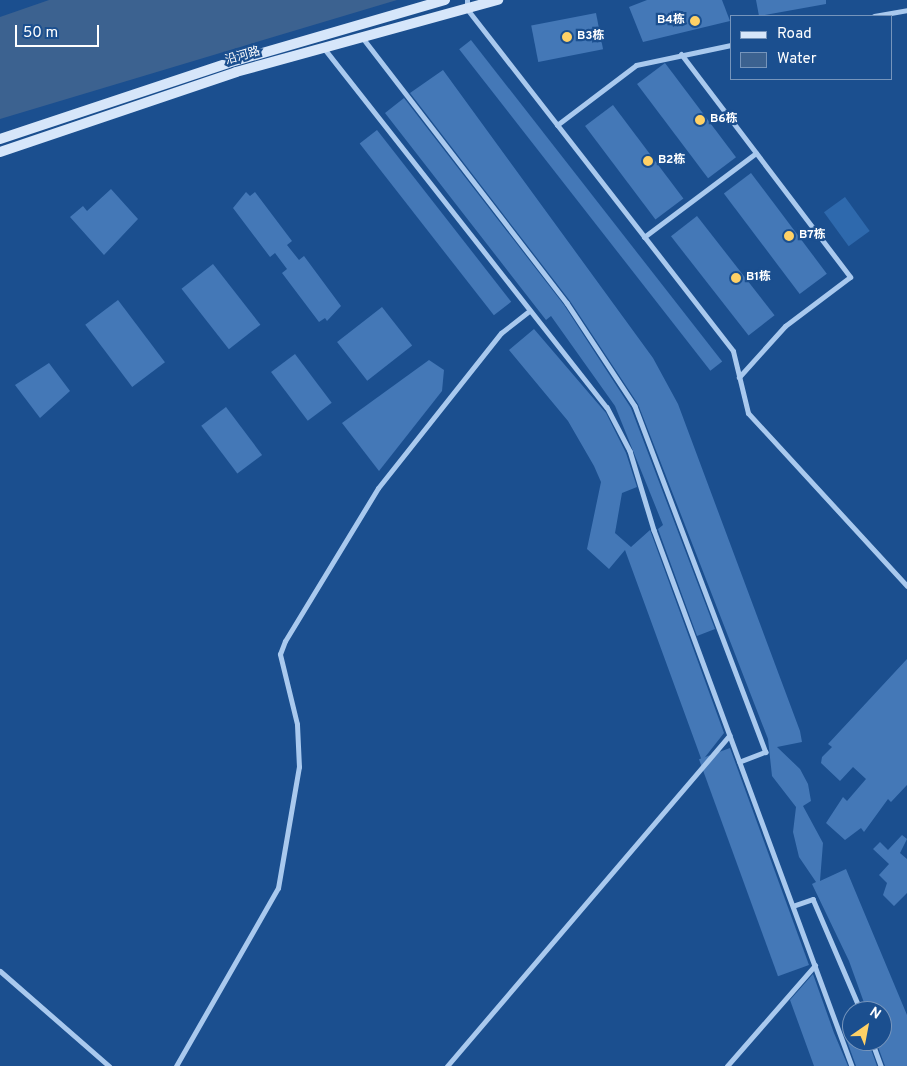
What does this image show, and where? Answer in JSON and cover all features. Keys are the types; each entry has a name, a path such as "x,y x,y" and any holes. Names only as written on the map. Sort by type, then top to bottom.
{"main road":[{"name":"沿河路","path":"0,139 210,68 445,0"},
{"name":"沿河路","path":"0,152 198,84 362,37 467,4 498,0"}],"street":[{"path":"467,4 556,125 733,351 748,413 907,586"},
{"path":"880,15 907,10"},
{"path":"362,37 567,303 635,406 766,752 740,762"},
{"path":"556,125 636,65 730,45"},
{"path":"324,48 528,312 607,407 630,451 740,762 852,1066"},
{"path":"681,54 850,277 784,326 739,376"},
{"path":"644,237 756,153"},
{"path":"176,1066 254,935 278,888 300,767 297,724 280,654 285,641 378,488 501,333 528,312"},
{"path":"447,1066 730,734"},
{"path":"793,906 813,899 857,1001"},
{"path":"727,1066 815,965"},
{"path":"0,971 109,1066"},
{"path":"876,1051 881,1066"}],"shaded area":[{"path":"845,197 870,231 849,246 824,212"}],"water":[{"path":"49,0 397,0 0,119 0,17"}],"building":[{"name":"B4栋","path":"647,0 722,0 730,21 643,42 629,7"},
{"path":"756,0 826,0 826,4 759,15"},
{"name":"B3栋","path":"596,13 603,49 538,62 531,26"},
{"path":"471,40 722,362 710,371 459,49"},
{"name":"B6栋","path":"665,63 736,157 708,178 637,84"},
{"path":"443,70 653,358 678,404 800,731 802,742 777,747 800,769 808,784 811,801 803,806 823,843 820,881 846,869 907,1015 907,1066 885,1066 880,1051 892,1051 892,1001 863,1001 849,961 812,884 816,882 799,857 793,832 796,807 772,776 768,739 638,404 570,301 410,93"},
{"path":"404,98 564,305 631,408 715,629 697,636 658,529 663,525 615,406 551,316 546,320 385,113"},
{"name":"B2栋","path":"613,105 683,198 655,220 585,126"},
{"path":"377,130 511,302 494,315 360,144"},
{"name":"B7栋","path":"751,173 827,274 800,294 724,193"},
{"path":"111,189 138,219 104,255 70,217 83,206 87,211"},
{"path":"246,192 250,196 255,192 292,241 287,245 299,260 304,256 341,306 327,321 325,318 319,322 282,273 287,269 275,253 270,257 233,208"},
{"name":"B1栋","path":"697,216 775,315 749,336 671,236"},
{"path":"213,264 260,325 229,349 181,289"},
{"path":"118,300 165,362 132,387 85,325"},
{"path":"382,307 412,346 367,381 337,342"},
{"path":"534,329 606,413 626,453 637,487 622,493 615,533 631,547 650,530 724,733 702,761 625,550 609,569 587,549 601,482 594,466 568,421 509,350"},
{"path":"295,354 332,403 308,421 271,372"},
{"path":"429,360 444,370 442,391 379,471 342,423"},
{"path":"49,363 70,391 40,418 15,385"},
{"path":"226,407 262,455 237,474 201,426"},
{"path":"907,659 907,785 891,802 888,799 864,832 861,828 845,840 826,823 843,797 847,801 866,779 853,767 840,781 821,763 822,757 832,747 828,744"},
{"path":"730,748 809,965 778,976 699,759"},
{"path":"902,835 907,839 900,853 907,859 907,893 894,906 883,895 887,883 879,875 889,864 873,849 880,842 888,850"},
{"path":"813,974 848,1066 814,1066 790,1000"},
{"path":"851,1051 872,1051 877,1066 856,1066"}],"place":[{"name":"B4栋","path":"695,21"},
{"name":"B3栋","path":"567,37"},
{"name":"B6栋","path":"700,120"},
{"name":"B2栋","path":"648,161"},
{"name":"B7栋","path":"789,236"},
{"name":"B1栋","path":"736,278"}]}
